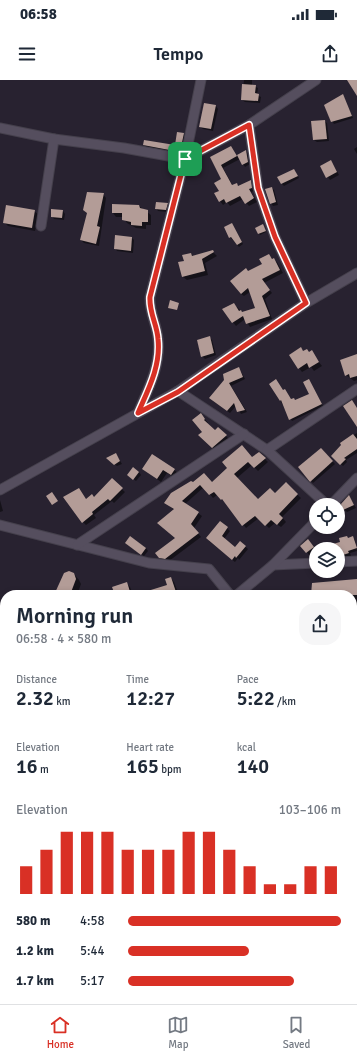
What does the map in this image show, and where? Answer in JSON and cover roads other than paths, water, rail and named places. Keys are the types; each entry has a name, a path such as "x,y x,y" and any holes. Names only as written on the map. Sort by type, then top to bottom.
{"street":[{"path":"138,413 156,370 159,340 149,308 150,297 185,159 201,80"},
{"path":"0,128 54,139 124,148 185,159 249,125 316,80"},
{"path":"249,125 258,188 275,237 306,303"},
{"path":"41,226 54,139"},
{"path":"0,490 178,392 306,303 357,272"},
{"path":"267,450 357,389"},
{"path":"178,392 267,450 319,498"},
{"path":"77,545 244,434"},
{"path":"338,498 357,478"},
{"path":"0,525 150,563 209,569 226,590"},
{"path":"243,590 273,565 309,528"},
{"path":"345,562 357,561"},
{"path":"273,565 309,563"}]}
